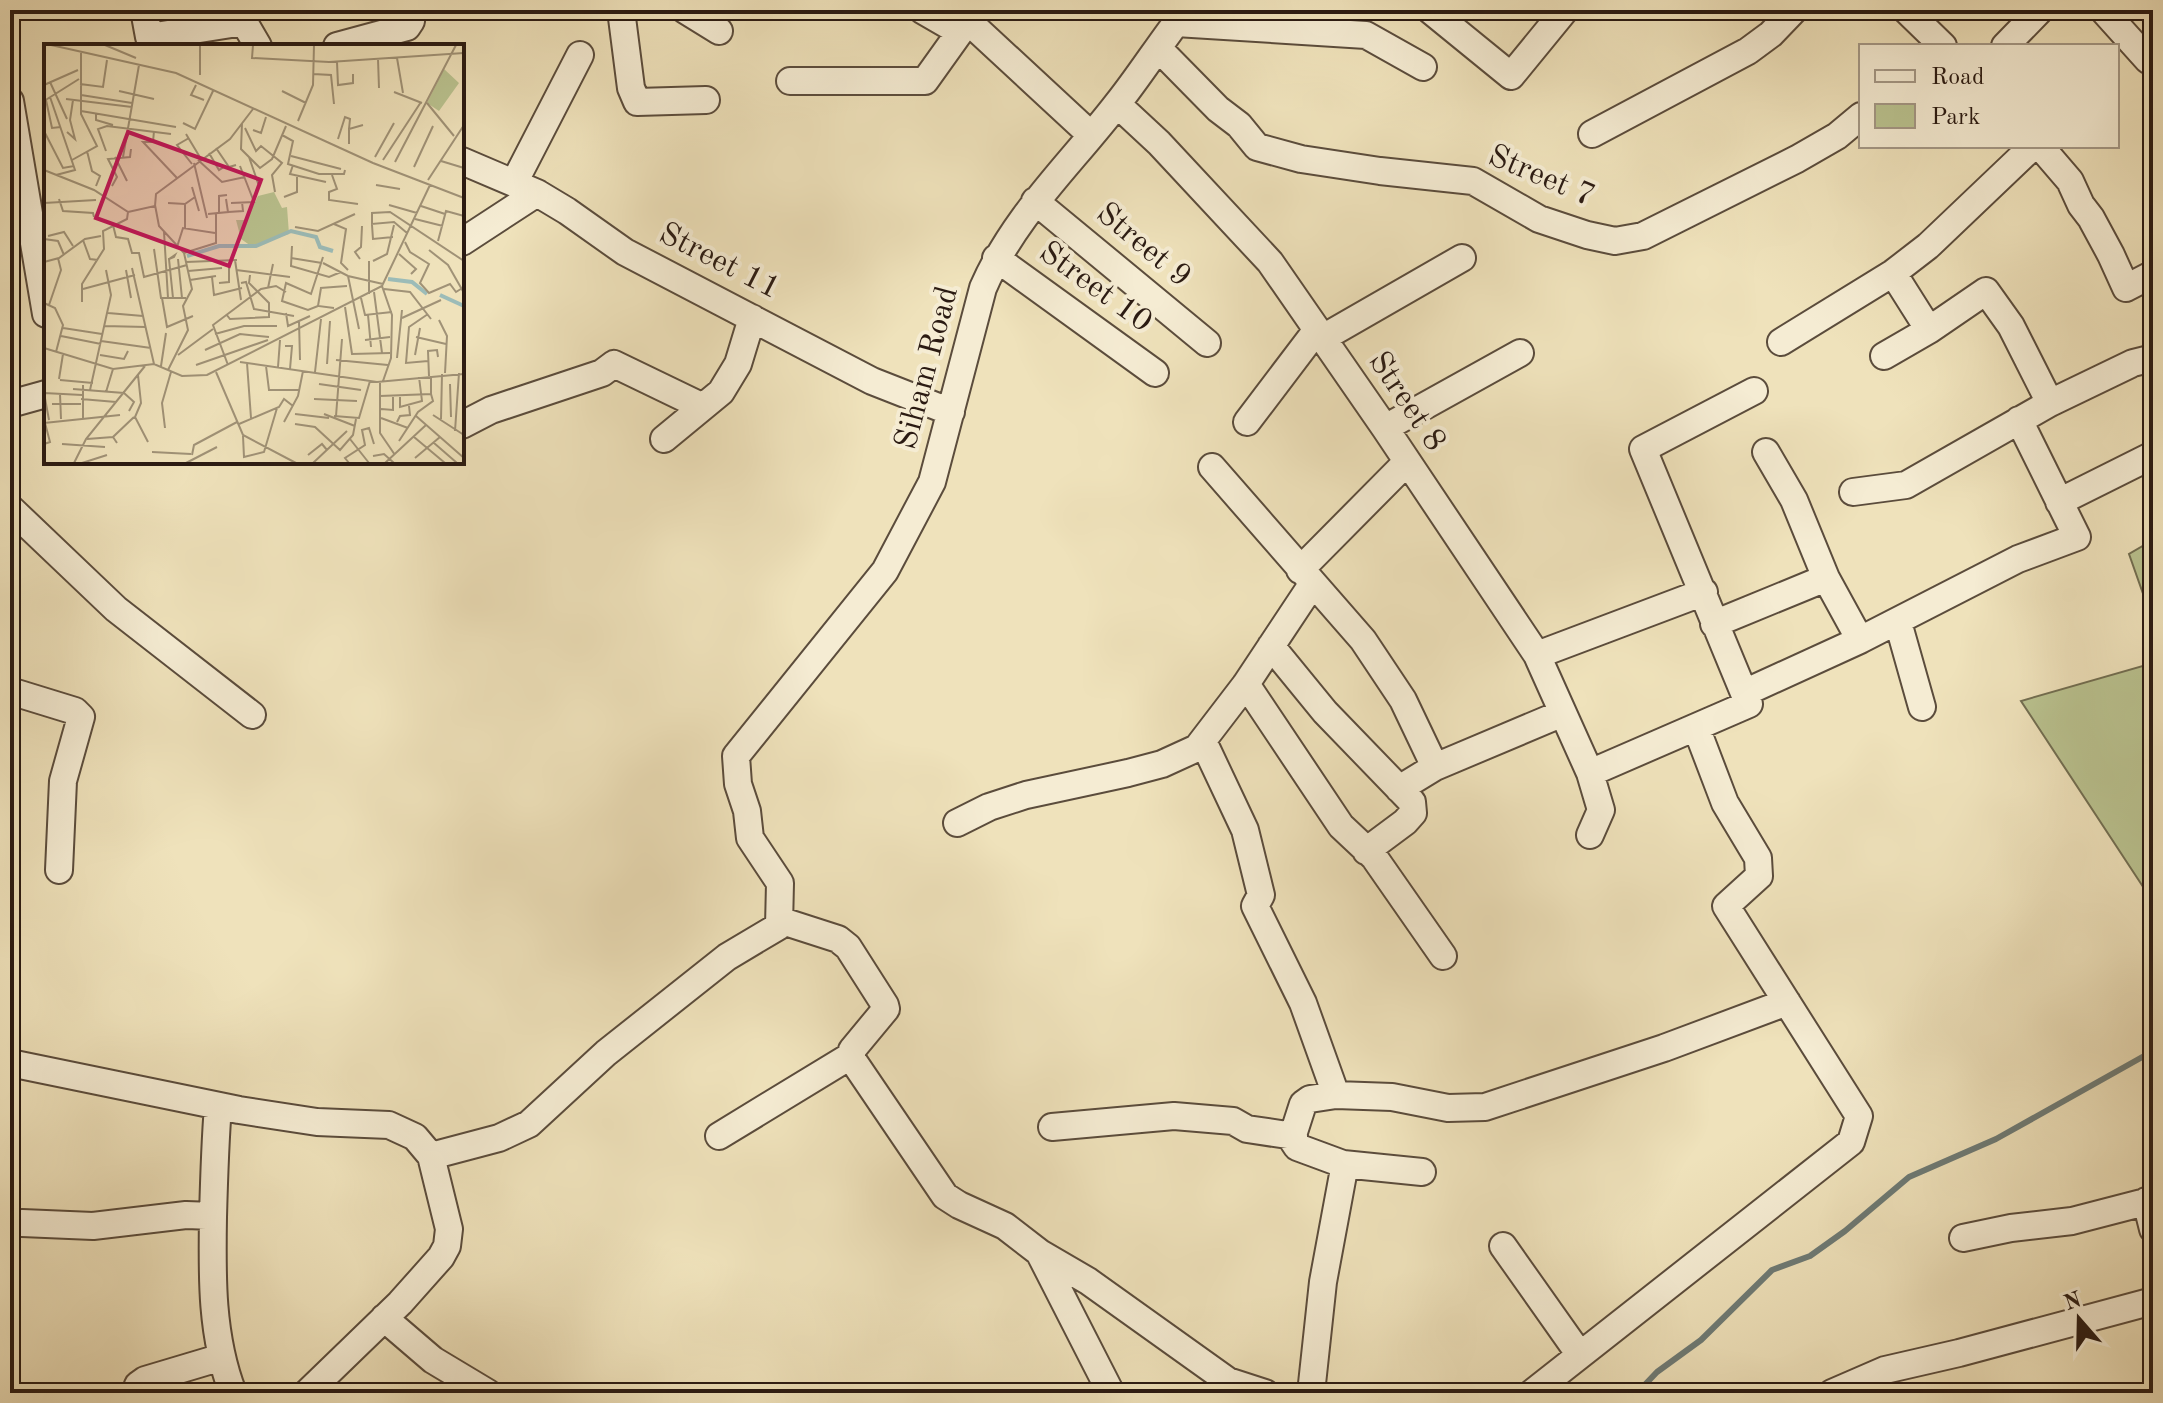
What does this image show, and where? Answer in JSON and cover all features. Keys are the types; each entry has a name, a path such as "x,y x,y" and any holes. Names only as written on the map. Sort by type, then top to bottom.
{"street":[{"path":"144,10 149,37 244,22 257,44"},
{"path":"344,44 407,27 412,10"},
{"path":"621,10 631,88 637,102 706,100"},
{"path":"685,10 719,31"},
{"path":"922,10 960,32"},
{"path":"1430,10 1511,76 1565,10"},
{"path":"1592,134 1748,51 1771,34 1794,10"},
{"path":"1906,10 1930,41"},
{"path":"2017,42 2040,10"},
{"path":"2103,10 2148,60 2153,57"},
{"path":"1181,16 1366,35 1423,67"},
{"name":"Siham Road","path":"779,920 780,883 750,838 747,811 738,784 736,756 885,571 932,482 983,288 996,258 1035,201 1117,104 1181,16"},
{"path":"790,81 925,81 969,22 1091,135"},
{"name":"Street 7","path":"1158,48 1218,109 1239,125 1257,147 1327,163 1473,181 1539,219 1615,241 1643,236 1797,159 1837,136 1859,118"},
{"path":"464,240 526,188 580,55"},
{"path":"10,101 42,263 44,288"},
{"name":"Street 8","path":"1117,104 1159,143 1270,262 1537,655 1590,773 1601,810 1590,835"},
{"path":"1781,342 1893,273 1928,246 2031,148"},
{"path":"2042,148 2070,181 2126,288 2153,274"},
{"name":"Street 11","path":"464,162 526,188 567,211 625,252 872,381 951,412"},
{"name":"Street 9","path":"1035,201 1207,343"},
{"name":"Street 10","path":"996,258 1155,373"},
{"path":"1247,422 1318,335 1462,258"},
{"path":"1893,273 1929,330"},
{"path":"1884,356 1986,291 2011,326 2050,403"},
{"path":"664,439 721,392 730,380 752,318"},
{"path":"1385,428 1520,353"},
{"path":"1853,492 1906,485 2050,403 2133,363 2153,358"},
{"path":"464,424 491,410 602,373 614,364 701,406"},
{"path":"1590,773 1749,704 1643,449 1754,391"},
{"path":"10,404 44,395"},
{"path":"1744,693 1898,622 2018,559 2077,537 2019,420"},
{"path":"1766,452 1794,500 1826,578 1860,640"},
{"path":"2059,502 2153,455"},
{"path":"957,823 989,807 1026,795 1162,764 1197,748 1271,646 1306,576 1406,463"},
{"path":"1212,467 1363,640 1403,700 1435,767"},
{"path":"11,510 116,609 252,715"},
{"path":"1714,624 1826,578"},
{"path":"1537,655 1704,592"},
{"path":"1898,622 1922,707"},
{"path":"1271,646 1325,712 1412,802 1413,813 1405,822 1366,851"},
{"path":"1246,684 1341,826 1374,857 1443,956"},
{"path":"10,691 75,711 81,717 63,781 59,870"},
{"path":"1399,789 1435,767 1563,713"},
{"path":"1532,1393 1851,1142 1859,1116 1726,906 1759,876 1758,858 1725,803 1696,727"},
{"path":"1203,741 1245,830 1261,895 1255,906 1303,1003 1336,1095"},
{"path":"431,1156 499,1138 529,1124 606,1053 727,957 779,926 779,920 838,939 848,947 885,1005 886,1009 852,1050 852,1059 945,1196 1005,1226 1228,1381 1265,1393"},
{"path":"1422,1172 1343,1164 1297,1147 1294,1136 1303,1104 1310,1099 1336,1095 1392,1097 1448,1108 1485,1107 1664,1048 1787,1002"},
{"path":"719,1136 852,1055"},
{"path":"10,1063 218,1106 317,1122 389,1125 415,1137 431,1156 449,1239 441,1257 307,1393"},
{"path":"218,1106 211,1285 222,1357 233,1393"},
{"path":"1052,1127 1174,1116 1233,1121 1247,1129 1294,1136"},
{"path":"1311,1393 1323,1282 1343,1164"},
{"path":"1963,1238 2011,1228 2072,1221 2150,1201 2153,1229"},
{"path":"22,1223 93,1226 186,1215 213,1216"},
{"path":"1503,1246 1580,1355"},
{"path":"1040,1253 1111,1393"},
{"path":"1832,1393 1885,1370 1973,1350 2153,1301"},
{"path":"384,1318 448,1383 488,1393"},
{"path":"135,1393 138,1385 145,1380 222,1357"}],"green space":[{"path":"2153,540 2153,622 2129,554"},
{"path":"2153,663 2153,902 2021,701"}],"waterway":[{"path":"1637,1393 1657,1372 1701,1340 1772,1270 1810,1256 1909,1177 1996,1139 2153,1051"}]}
